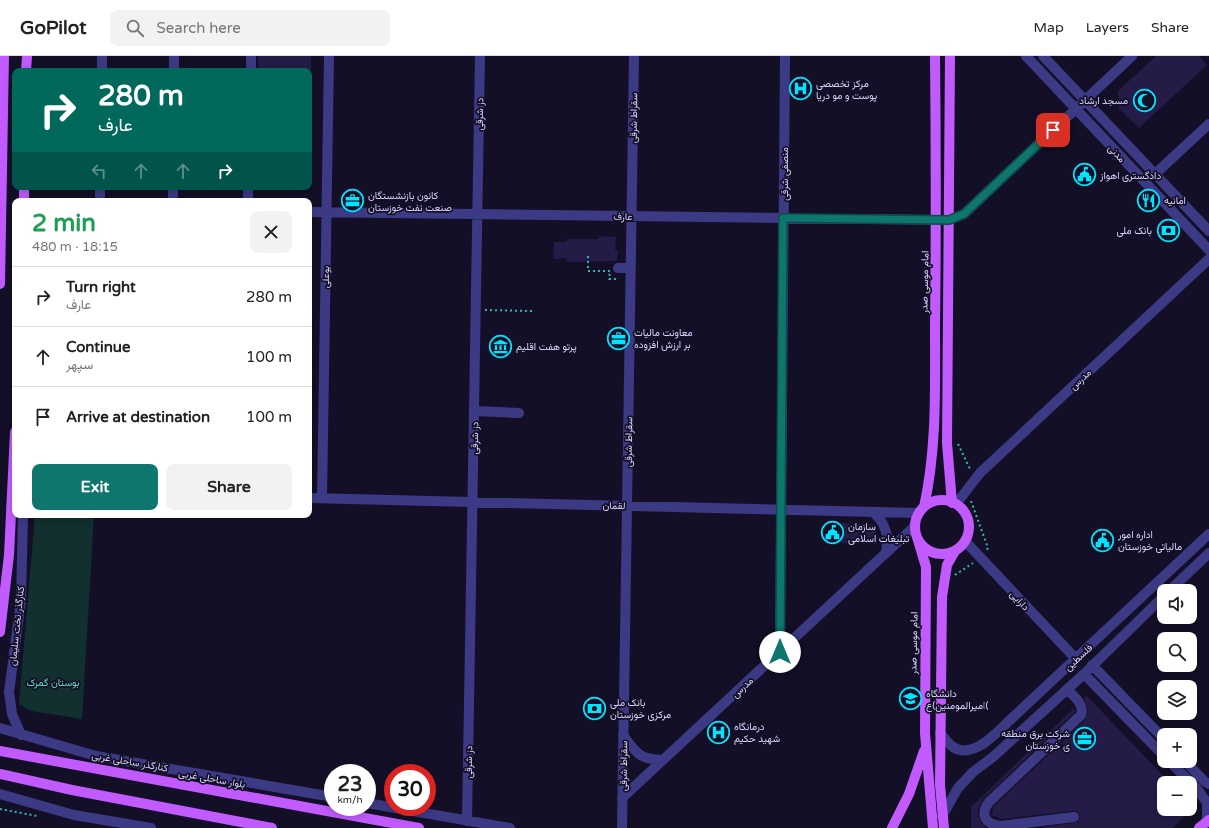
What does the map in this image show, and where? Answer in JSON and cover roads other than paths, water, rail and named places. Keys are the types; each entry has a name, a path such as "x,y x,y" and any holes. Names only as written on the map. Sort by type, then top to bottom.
{"main road":[{"path":"0,284 4,56"},
{"path":"26,68 27,56"},
{"name":"امام موسی صدر","path":"921,510 929,485 934,443 937,220 935,56"},
{"path":"950,56 947,443 954,503"},
{"path":"0,632 9,555 12,494"},
{"path":"944,828 940,785 942,597 946,565 955,551 965,541 968,533 968,521 962,510 954,503 940,500 931,502 921,510 915,526 918,540 930,552 947,554 955,551"},
{"name":"امام موسی صدر","path":"918,540 926,567 925,747 932,823"},
{"path":"892,828 909,794 925,747"},
{"name":"بلوار ساحلی غربی","path":"0,751 420,828"},
{"path":"0,774 72,790 272,828"}],"street":[{"path":"102,56 102,68"},
{"path":"174,56 174,68"},
{"path":"251,56 251,68"},
{"name":"بوعلی","path":"322,498 329,56"},
{"name":"دز شرقی","path":"467,821 480,56"},
{"name":"سقراط شرقی","path":"622,828 634,56"},
{"name":"منصفی شرقی","path":"780,652 785,56"},
{"name":"مدنی","path":"1026,56 1209,250"},
{"name":"مدنی","path":"1043,56 1209,231"},
{"path":"949,220 964,214 1132,56"},
{"path":"1155,174 1209,124"},
{"name":"عارف","path":"312,212 949,220"},
{"name":"مدرس","path":"954,503 975,479 1209,258"},
{"path":"618,268 630,273"},
{"path":"475,411 520,413"},
{"name":"لقمان","path":"312,498 873,512 921,510"},
{"path":"873,512 881,520 886,530 888,541 886,552"},
{"name":"کنارگذر تخت سلیمان","path":"21,735 12,714 9,692 21,600 23,518"},
{"name":"مدرس","path":"622,798 915,526"},
{"name":"فلسطین","path":"940,733 953,747 966,751 983,744 1209,534"},
{"name":"دارایی","path":"965,541 1076,659"},
{"path":"1176,584 1209,553"},
{"name":"فلسطین","path":"942,816 958,788 973,772 993,757 1084,674 1157,603"},
{"path":"1092,665 1157,732"},
{"path":"1084,674 1157,749"},
{"path":"1067,689 1082,706 1083,711 1081,715 989,802 984,808 984,814 989,823 1001,826 1074,817"},
{"path":"0,701 9,692"},
{"name":"کنارگذر ساحلی غربی","path":"0,728 96,756 324,795"},
{"path":"623,735 634,750 647,759 663,760"},
{"path":"983,744 981,752 984,756 989,758 993,757"},
{"path":"121,760 147,778"},
{"path":"1176,768 1198,790 1207,803 1205,824"},
{"path":"1192,768 1209,784"},
{"path":"0,794 74,815 151,828"},
{"path":"376,805 510,828"}],"place":[{"name":"مرکز تخصصی پوست و مو دریا","path":"801,89"},
{"name":"مسجد ارشاد","path":"1144,100"},
{"name":"دادگستری اهواز","path":"1085,175"},
{"name":"امانیه","path":"1148,200"},
{"name":"کانون بازنشستگان صنعت نفت خوزستان","path":"352,201"},
{"name":"بانک ملی","path":"1168,230"},
{"name":"معاونت مالیات بر ارزش افزوده","path":"619,338"},
{"name":"پرتو هفت اقلیم","path":"500,346"},
{"name":"سازمان تبلیغات اسلامی","path":"832,532"},
{"name":"اداره امور مالیاتی خوزستان","path":"1103,540"},
{"name":"دانشگاه امیرالمومنین)ع(","path":"911,699"},
{"name":"بانک ملی مرکزی خوزستان","path":"594,708"},
{"name":"درمانگاه شهید حکیم","path":"718,732"},
{"name":"شرکت برق منطقه ی خوزستان","path":"1085,739"}],"park label":[{"name":"بوستان گمرک","path":"53,682"}]}
